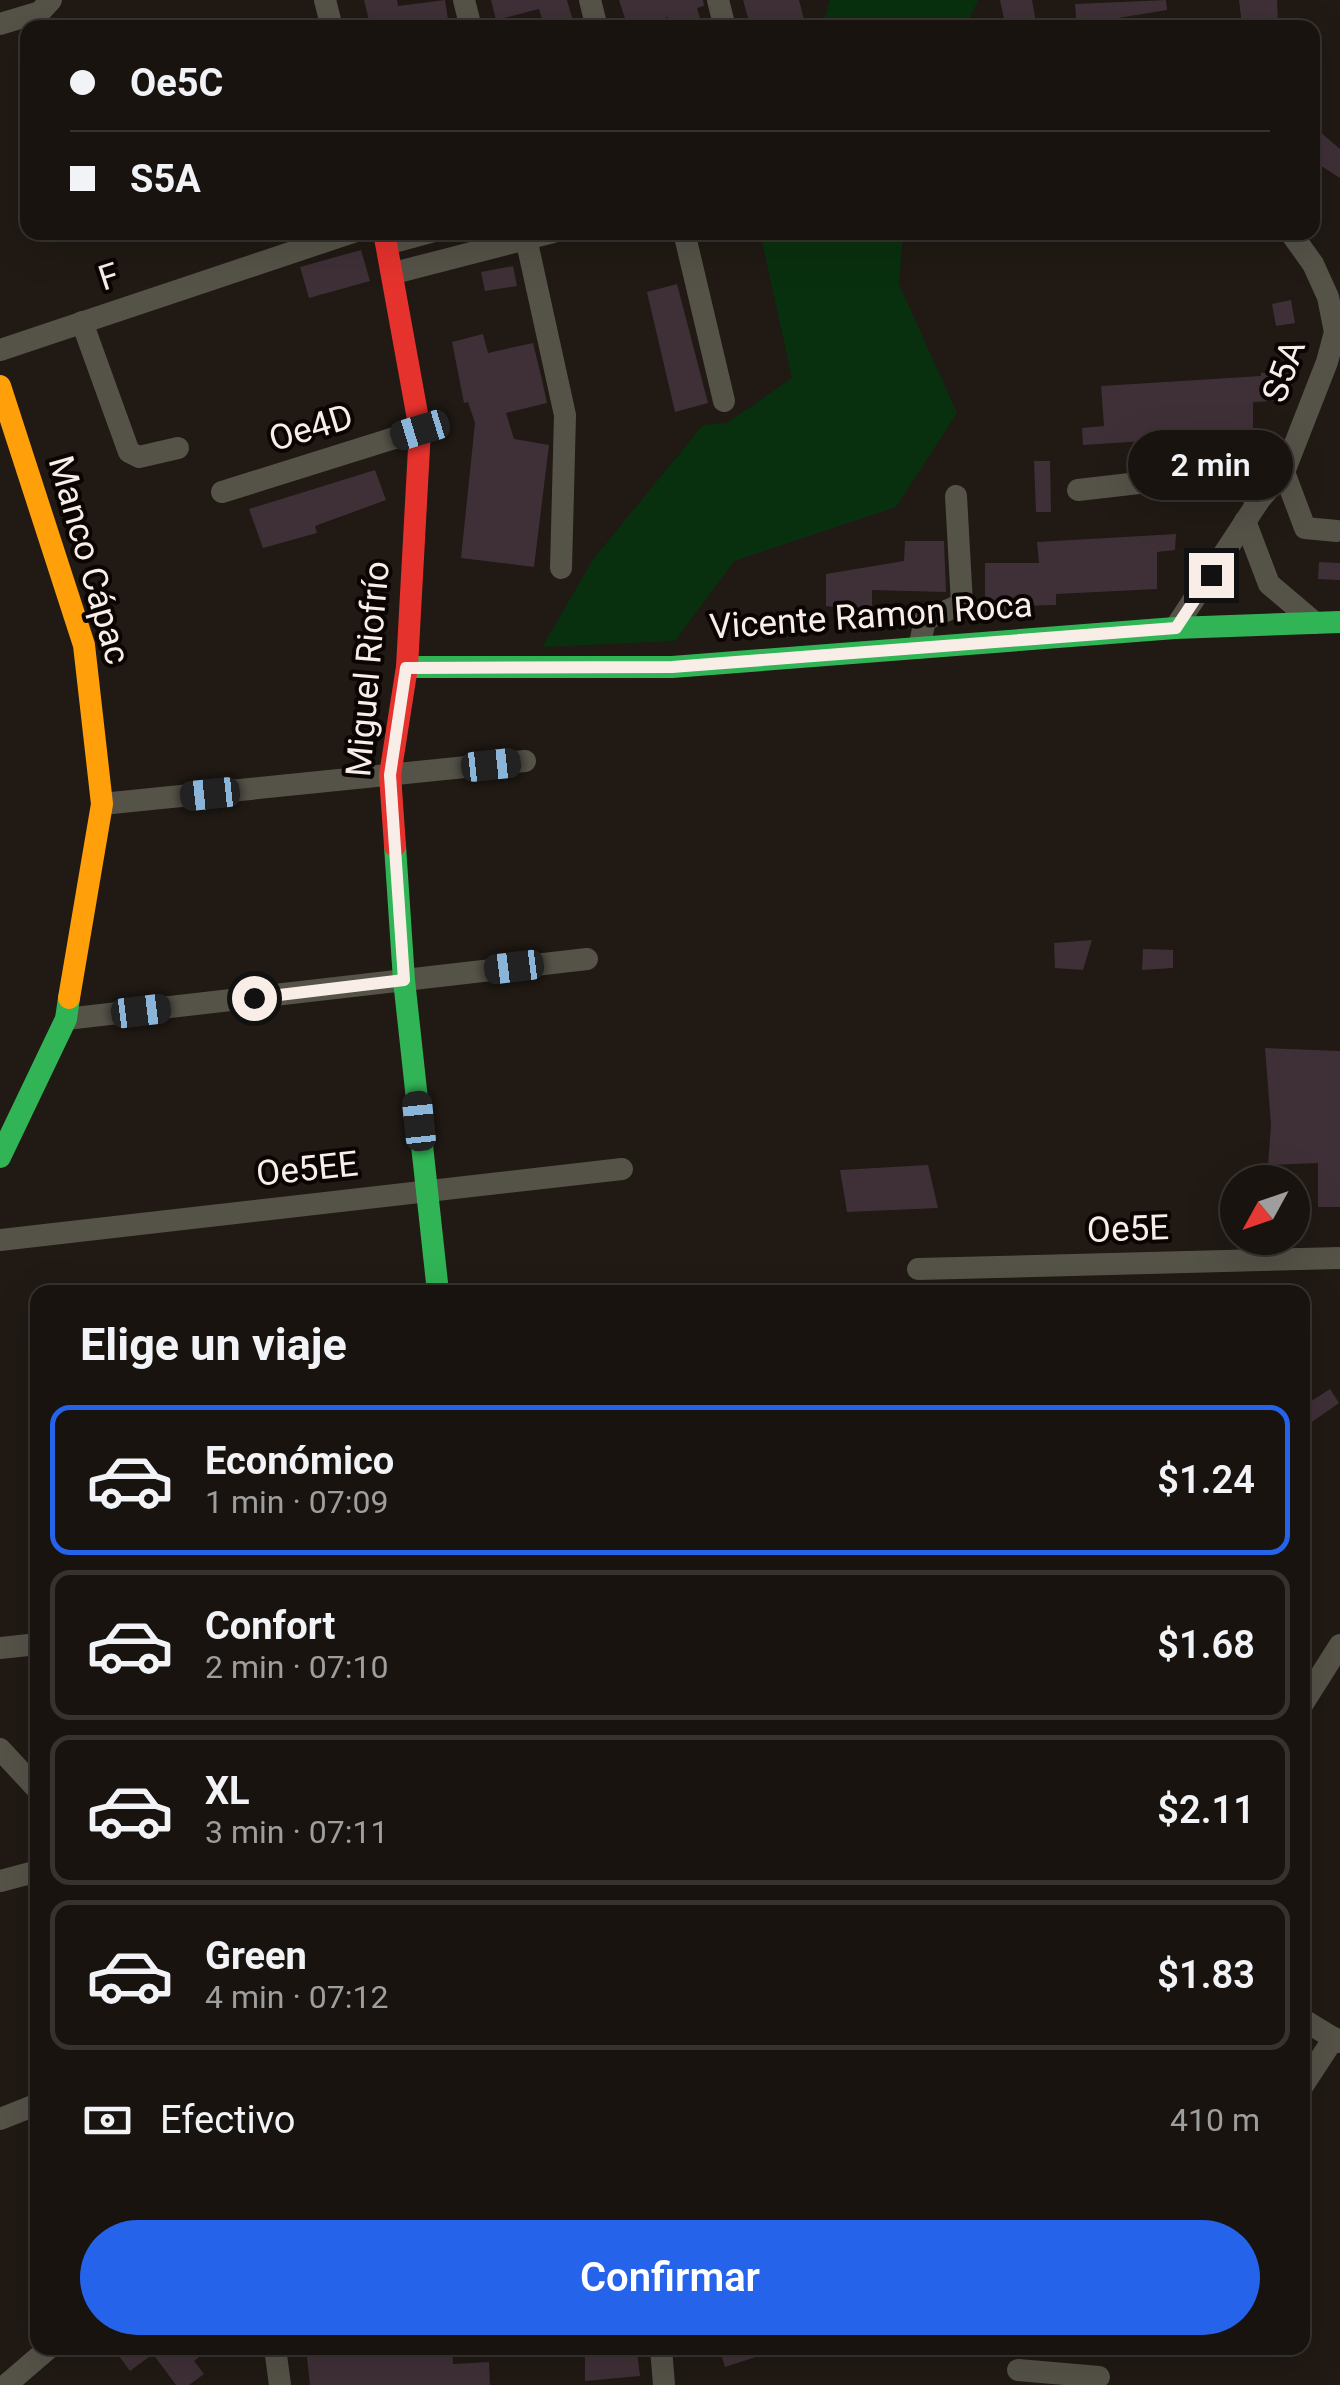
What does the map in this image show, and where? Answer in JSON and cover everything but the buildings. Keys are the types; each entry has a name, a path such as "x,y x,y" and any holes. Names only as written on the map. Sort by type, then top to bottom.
{"street":[{"path":"0,24 40,12 52,0"},
{"name":"F","path":"0,350 329,240"},
{"name":"Miguel Riofrío","path":"386,240 420,430 406,668 390,775 404,980 437,1285"},
{"path":"394,272 518,240"},
{"path":"526,240 565,416 561,568"},
{"path":"686,240 724,401"},
{"name":"S5A","path":"1176,628 1260,499 1284,472 1335,332 1328,297 1295,240"},
{"path":"82,322 129,452 140,457 178,448"},
{"name":"Manco Cápac","path":"0,386 84,645 102,804 66,1020 0,1157"},
{"name":"Oe4D","path":"222,492 420,430"},
{"path":"1284,472 1305,528 1338,530"},
{"path":"1078,490 1208,475 1222,478 1260,499"},
{"path":"919,648 925,620 962,604 956,496"},
{"path":"1246,522 1268,584 1314,623"},
{"name":"Vicente Ramon Roca","path":"406,668 672,667 1176,628 1340,622"},
{"path":"102,804 525,761"},
{"path":"66,1020 587,958"},
{"name":"Oe5EE","path":"0,1240 622,1168"},
{"name":"Oe5E","path":"918,1269 1340,1258"},
{"path":"0,1648 30,1645"},
{"path":"1310,1692 1340,1645"},
{"path":"0,1749 30,1781"},
{"path":"0,1881 30,1873"},
{"path":"1310,2024 1337,2040 1310,2076"},
{"path":"0,2119 30,2107"},
{"path":"6,2385 41,2355"},
{"path":"276,2355 280,2385"},
{"path":"662,2355 664,2385"},
{"path":"1017,2368 1099,2377"}],"green space":[{"path":"830,0 978,0 969,20 824,20"},
{"path":"762,240 902,240 899,284 957,413 896,507 734,561 675,641 542,647 594,558 703,425 727,423 792,378"}],"traffic: fast":[{"path":"407,667 672,667 1175,628 1340,622"},
{"path":"395,846 404,980 437,1285"},
{"path":"0,1157 66,1019 69,998"}],"traffic: slow":[{"path":"0,386 84,645 102,804 69,998"}],"traffic: jam":[{"path":"385,240 420,430 407,667 390,775 395,846"}],"route":[{"path":"254,998 404,980 390,775 406,668 672,667 1176,628 1211,575"}]}
